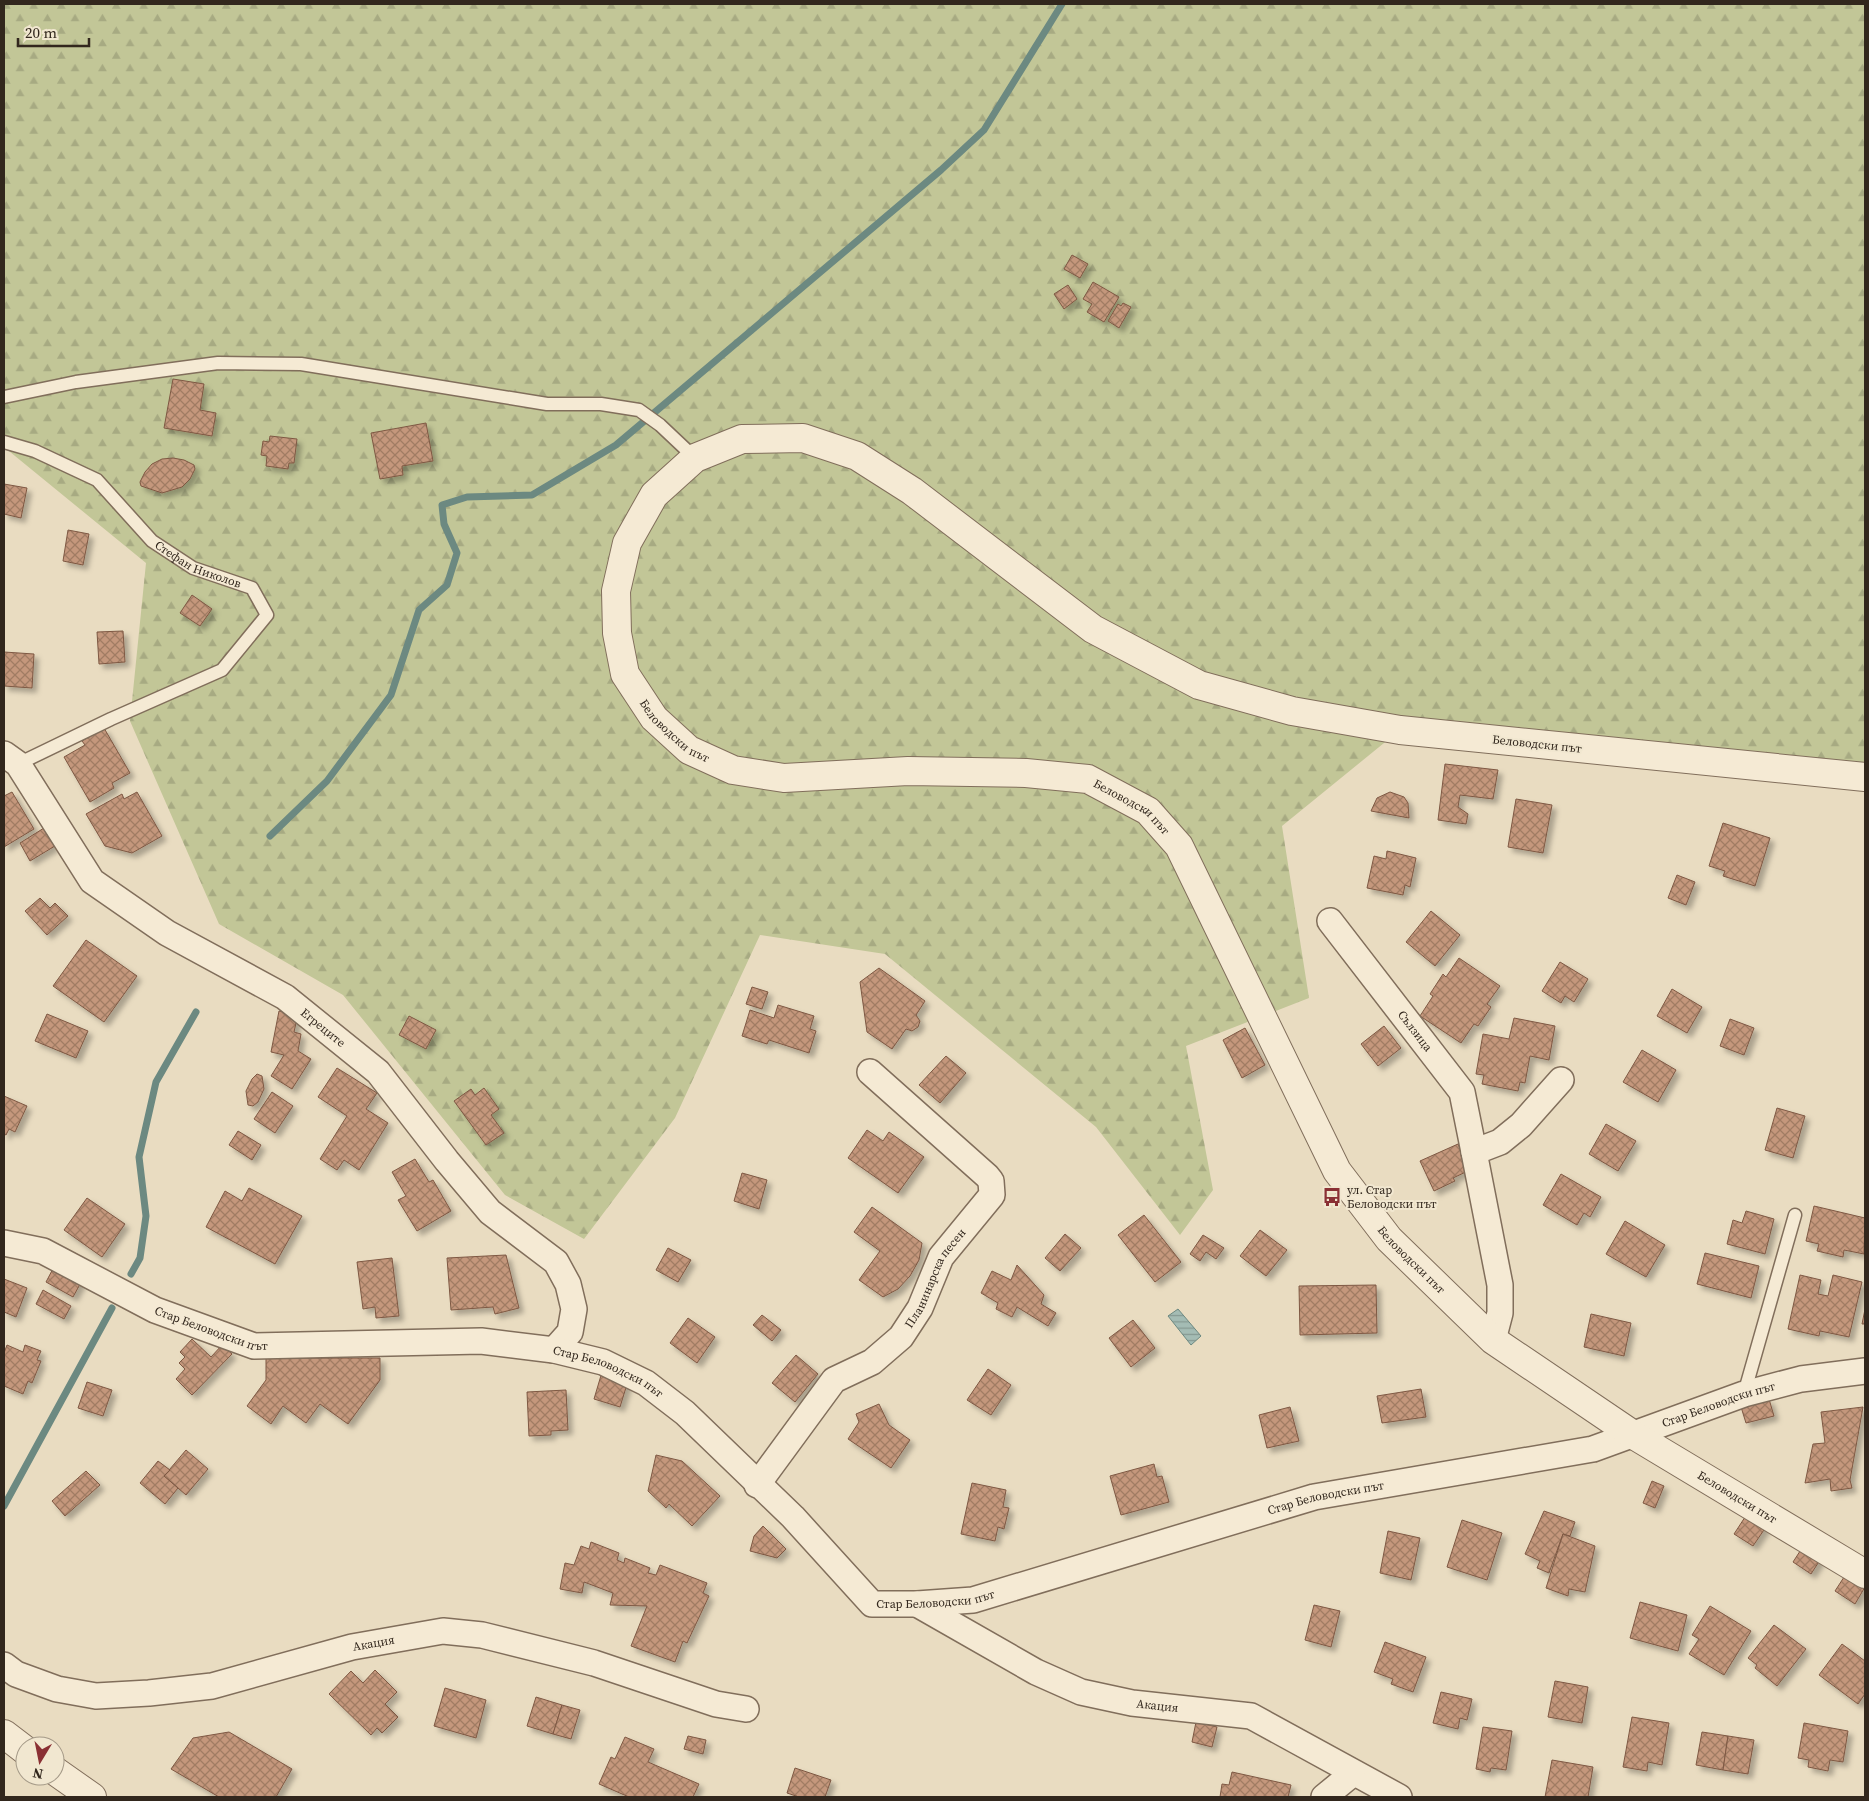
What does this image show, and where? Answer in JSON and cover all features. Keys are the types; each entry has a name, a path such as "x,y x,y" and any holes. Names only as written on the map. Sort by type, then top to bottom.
{"street":[{"name":"Беловодски път","path":"1865,777 1400,730 1282,708 1199,685 1094,629 912,491 857,456 803,438 742,439 695,458 654,495 627,543 616,591 617,633 625,674 654,718 689,750 733,770 784,778 908,771 1026,773 1088,779 1148,811 1179,846 1337,1172 1389,1239 1493,1340 1632,1434 1865,1574"},
{"name":"Егреците","path":"11,759 92,881 167,933 286,997 378,1072 447,1161 490,1212 556,1262 568,1284 574,1310 570,1332 554,1350"},
{"name":"Сълзица","path":"1330,921 1462,1092 1500,1284 1500,1313 1493,1340"},
{"name":"Планинарска песен","path":"757,1485 834,1380 872,1362 901,1337 920,1308 941,1257 992,1195 991,1181 987,1176 870,1072"},
{"path":"1474,1152 1500,1142 1521,1125 1561,1080"},
{"name":"Стар Беловодски път","path":"4,1242 43,1251 155,1310 254,1346 481,1341 554,1350 603,1362 646,1383 685,1413 757,1485 793,1517 872,1604 917,1604 972,1600 1314,1497 1593,1449 1744,1394 1801,1379 1865,1371"},
{"name":"Акация","path":"917,1604 1036,1672 1081,1692 1132,1703 1251,1716 1352,1774 1399,1797"},
{"name":"Акация","path":"4,1665 16,1674 57,1689 96,1696 149,1693 212,1686 352,1647 443,1631 482,1635 594,1663 716,1704 746,1709"},
{"path":"4,1734 15,1742"},
{"path":"1324,1797 1352,1774"},
{"path":"65,1778 92,1797"}],"lane":[{"path":"4,397 76,382 218,363 301,364 547,404 601,404 639,410 660,425 695,458"},
{"name":"Стефан Николов","path":"4,442 35,451 97,480 152,541 193,568 252,588 267,615 222,670 111,719 11,759"},
{"path":"1744,1394 1795,1215"}],"green space":[{"path":"4,4 1865,4 1865,777 1400,730 1282,826 1309,998 1186,1046 1213,1190 1180,1235 1096,1127 885,954 760,935 675,1118 584,1239 505,1195 343,995 219,924 130,721 146,563 4,447"}],"water":[{"path":"1178,1309 1201,1336 1191,1345 1168,1316"}],"building":[{"path":"1072,255 1088,264 1080,278 1064,269"},
{"path":"1093,282 1119,297 1104,322 1087,312 1092,304 1083,299"},
{"path":"1068,285 1077,299 1064,309 1054,294"},
{"path":"1123,303 1131,307 1119,328 1108,321 1118,304 1121,306"},
{"path":"173,379 204,384 200,410 216,413 212,436 164,428"},
{"path":"426,423 433,461 402,466 403,475 380,479 371,433"},
{"path":"270,436 297,439 294,463 289,463 288,469 266,466 267,456 261,455 263,441 269,442"},
{"path":"162,459 184,460 194,465 195,469 190,479 182,487 162,493 141,486 140,482 145,472 152,464"},
{"path":"4,484 27,488 21,518 4,514"},
{"path":"68,530 89,534 83,565 63,561"},
{"path":"192,595 212,609 200,626 180,613"},
{"path":"123,631 125,662 99,664 97,632"},
{"path":"4,652 34,654 32,688 4,686"},
{"path":"104,728 130,773 112,783 114,788 90,802 64,757 85,745 82,741"},
{"path":"1445,764 1498,770 1493,799 1460,795 1458,807 1468,814 1466,824 1438,820"},
{"path":"12,792 34,829 4,847 4,796"},
{"path":"137,792 162,836 132,853 105,846 86,814 122,794 124,799"},
{"path":"1390,792 1404,797 1408,803 1409,818 1371,811 1377,798"},
{"path":"1516,799 1552,805 1543,853 1508,847"},
{"path":"1723,823 1770,838 1755,886 1723,876 1725,871 1709,866"},
{"path":"44,828 55,846 30,861 20,843"},
{"path":"1387,851 1416,858 1410,887 1405,885 1403,895 1367,888 1374,856 1386,859"},
{"path":"1677,875 1695,882 1686,905 1668,898"},
{"path":"40,898 50,908 55,903 68,916 47,935 25,911"},
{"path":"1431,911 1460,935 1435,966 1406,942"},
{"path":"86,940 137,976 104,1022 53,986"},
{"path":"1459,958 1500,986 1487,1004 1491,1007 1478,1026 1474,1024 1461,1043 1420,1016 1433,996 1430,994 1443,974 1446,977"},
{"path":"1560,962 1588,979 1574,1002 1565,996 1561,1003 1542,991"},
{"path":"879,968 925,1001 916,1015 920,1021 918,1027 912,1031 906,1029 892,1049 867,1032 860,982"},
{"path":"752,987 768,992 762,1009 746,1004"},
{"path":"1672,989 1702,1007 1687,1033 1657,1016"},
{"path":"778,1005 814,1016 810,1029 816,1031 809,1053 769,1040 767,1044 742,1036 750,1010 774,1018"},
{"path":"279,1011 298,1014 294,1032 301,1034 298,1051 311,1059 292,1089 271,1076 284,1055 271,1052"},
{"path":"47,1014 88,1031 76,1058 35,1041"},
{"path":"409,1016 436,1030 426,1049 399,1035"},
{"path":"1514,1018 1555,1026 1549,1060 1530,1056 1525,1083 1520,1082 1518,1091 1482,1084 1484,1075 1476,1074 1483,1034 1509,1039"},
{"path":"1730,1019 1754,1028 1744,1055 1720,1046"},
{"path":"1384,1026 1401,1048 1378,1066 1361,1044"},
{"path":"1245,1028 1265,1065 1242,1078 1223,1040"},
{"path":"1642,1050 1676,1070 1658,1102 1623,1082"},
{"path":"946,1056 966,1073 940,1103 919,1085"},
{"path":"337,1068 377,1093 366,1109 388,1123 359,1170 344,1160 337,1170 320,1159 347,1116 318,1097"},
{"path":"257,1074 262,1076 264,1089 258,1102 253,1106 248,1105 246,1091"},
{"path":"484,1088 499,1109 491,1115 504,1133 486,1145 454,1101 471,1089 475,1095"},
{"path":"272,1092 293,1106 275,1133 254,1119"},
{"path":"4,1096 27,1106 15,1132 9,1129 6,1135 4,1134"},
{"path":"1777,1108 1805,1116 1793,1158 1765,1150"},
{"path":"1606,1124 1636,1141 1618,1171 1589,1154"},
{"path":"867,1130 883,1141 889,1132 924,1157 898,1193 848,1158"},
{"path":"238,1131 261,1145 252,1160 229,1145"},
{"path":"1458,1144 1470,1170 1453,1178 1455,1181 1434,1191 1420,1161"},
{"path":"415,1159 429,1182 433,1180 451,1211 417,1231 398,1200 406,1196 392,1172"},
{"path":"742,1173 767,1180 759,1209 734,1201"},
{"path":"1561,1174 1601,1197 1590,1217 1584,1213 1577,1225 1543,1205"},
{"path":"249,1188 302,1216 275,1264 206,1227 225,1191 242,1201"},
{"path":"87,1198 125,1224 102,1257 64,1230"},
{"path":"1814,1206 1865,1218 1864,1254 1844,1250 1843,1257 1817,1251 1819,1244 1806,1241"},
{"path":"872,1207 922,1243 919,1260 910,1276 898,1289 883,1297 859,1280 880,1251 854,1232"},
{"path":"1746,1211 1774,1219 1765,1254 1727,1244 1733,1220 1742,1223"},
{"path":"1144,1215 1181,1262 1155,1282 1118,1235"},
{"path":"1625,1221 1665,1245 1646,1277 1606,1254"},
{"path":"1260,1230 1287,1250 1266,1276 1240,1256"},
{"path":"1065,1234 1081,1248 1060,1271 1045,1258"},
{"path":"1203,1235 1224,1248 1216,1259 1206,1252 1200,1261 1190,1254"},
{"path":"668,1248 691,1260 678,1282 656,1270"},
{"path":"1705,1253 1759,1266 1751,1298 1697,1284"},
{"path":"506,1255 519,1308 495,1314 493,1307 451,1310 447,1258"},
{"path":"392,1258 399,1316 376,1318 375,1307 363,1309 357,1262"},
{"path":"56,1263 84,1277 73,1297 46,1282"},
{"path":"1017,1265 1044,1295 1041,1304 1056,1313 1048,1326 1017,1307 1012,1317 996,1309 998,1303 981,1293 992,1271 1011,1280"},
{"path":"1800,1275 1821,1280 1818,1294 1828,1296 1833,1275 1862,1282 1849,1337 1820,1331 1819,1336 1788,1329"},
{"path":"4,1279 27,1288 16,1317 4,1312"},
{"path":"1376,1285 1377,1333 1300,1335 1299,1286"},
{"path":"43,1290 71,1306 64,1319 36,1304"},
{"path":"1865,1309 1865,1324 1862,1324"},
{"path":"1591,1314 1631,1323 1624,1356 1584,1347"},
{"path":"762,1315 781,1330 772,1341 753,1325"},
{"path":"688,1318 715,1337 697,1363 670,1343"},
{"path":"1133,1320 1155,1348 1131,1367 1109,1338"},
{"path":"192,1339 211,1357 222,1345 232,1354 192,1395 176,1379 185,1369 179,1363 185,1357 180,1352"},
{"path":"7,1345 23,1352 25,1345 41,1351 37,1360 41,1361 32,1383 28,1381 23,1394 4,1386 4,1353"},
{"path":"796,1355 818,1374 795,1402 772,1383"},
{"path":"266,1358 380,1358 380,1380 348,1424 320,1404 306,1423 283,1406 271,1424 247,1406 266,1380"},
{"path":"988,1369 1011,1385 991,1415 967,1400"},
{"path":"602,1372 628,1381 620,1407 594,1399"},
{"path":"87,1382 112,1390 103,1416 78,1408"},
{"path":"1421,1389 1426,1417 1382,1423 1377,1396"},
{"path":"566,1390 568,1430 551,1431 551,1435 529,1436 527,1392"},
{"path":"1769,1399 1774,1416 1746,1423 1741,1407"},
{"path":"879,1404 889,1425 910,1440 891,1468 848,1439 859,1422 856,1414"},
{"path":"1290,1407 1299,1441 1267,1448 1259,1415"},
{"path":"1863,1407 1850,1480 1852,1488 1831,1491 1830,1479 1805,1483 1813,1444 1825,1443 1821,1412"},
{"path":"186,1450 208,1469 186,1495 164,1476"},
{"path":"656,1455 682,1461 720,1496 692,1526 669,1504 666,1508 648,1491"},
{"path":"158,1461 170,1470 164,1476 178,1488 165,1504 140,1483"},
{"path":"1154,1464 1157,1477 1162,1476 1169,1502 1121,1515 1110,1476"},
{"path":"86,1471 100,1485 65,1516 52,1501"},
{"path":"1652,1481 1664,1486 1655,1508 1643,1503"},
{"path":"972,1483 1006,1490 1003,1507 1009,1508 1004,1529 998,1527 995,1541 961,1534"},
{"path":"1544,1511 1575,1522 1570,1536 1563,1534 1549,1573 1537,1568 1540,1561 1525,1554"},
{"path":"1749,1511 1768,1524 1753,1546 1734,1534"},
{"path":"1462,1520 1502,1533 1487,1580 1447,1567"},
{"path":"763,1526 786,1549 777,1558 750,1551 754,1536"},
{"path":"1388,1531 1420,1538 1411,1580 1380,1573"},
{"path":"1563,1534 1595,1546 1585,1592 1569,1589 1568,1596 1546,1588"},
{"path":"591,1542 619,1553 617,1560 624,1563 625,1558 650,1568 648,1573 656,1575 660,1565 707,1583 703,1593 709,1596 687,1643 683,1641 675,1662 631,1646 647,1606 610,1605 613,1593 584,1582 582,1593 560,1589 565,1563 574,1565 581,1546 589,1549"},
{"path":"1804,1545 1822,1557 1811,1574 1793,1562"},
{"path":"1846,1574 1865,1587 1855,1604 1835,1591"},
{"path":"1640,1602 1687,1615 1678,1651 1630,1638"},
{"path":"1314,1605 1340,1611 1331,1647 1305,1640"},
{"path":"1710,1606 1751,1631 1724,1675 1689,1654 1699,1639 1692,1635"},
{"path":"1774,1625 1806,1649 1777,1686 1755,1668 1757,1665 1748,1658"},
{"path":"1385,1642 1426,1657 1413,1692 1391,1684 1393,1679 1374,1672"},
{"path":"1842,1644 1865,1661 1865,1694 1858,1704 1819,1675"},
{"path":"375,1670 397,1692 385,1704 398,1717 382,1733 377,1728 371,1735 329,1694 351,1671 363,1683"},
{"path":"1555,1681 1588,1687 1582,1723 1548,1717"},
{"path":"445,1688 486,1700 476,1738 434,1726"},
{"path":"1441,1692 1472,1699 1467,1720 1460,1718 1458,1729 1433,1723"},
{"path":"536,1697 562,1705 553,1734 527,1726"},
{"path":"562,1705 580,1710 571,1739 553,1734"},
{"path":"1632,1717 1669,1723 1662,1765 1648,1762 1647,1771 1623,1767"},
{"path":"1196,1722 1217,1727 1212,1747 1192,1742"},
{"path":"1804,1723 1848,1731 1843,1762 1830,1760 1828,1771 1808,1767 1809,1760 1798,1758"},
{"path":"1483,1727 1512,1731 1506,1770 1491,1768 1490,1772 1476,1769"},
{"path":"229,1732 292,1769 276,1797 219,1797 171,1769 193,1738"},
{"path":"1702,1732 1728,1736 1723,1770 1696,1765"},
{"path":"688,1736 706,1740 703,1754 684,1749"},
{"path":"1728,1736 1754,1740 1748,1774 1723,1770"},
{"path":"625,1737 654,1749 648,1762 699,1784 693,1797 629,1797 599,1784 611,1757 615,1759"},
{"path":"1552,1760 1593,1767 1588,1797 1545,1797"},
{"path":"795,1768 831,1780 825,1797 799,1797 787,1793"},
{"path":"1232,1772 1291,1785 1288,1797 1220,1797 1222,1784 1229,1785"}],"waterway":[{"path":"270,836 327,781 391,695 419,610 447,585 457,553 444,524 442,505 467,497 532,495 616,445 941,170 984,130 1062,4"},
{"path":"131,1274 140,1258 146,1216 139,1157 156,1082 196,1012"},
{"path":"4,1506 112,1308"}],"place":[{"name":"ул. Стар Беловодски път","path":"1332,1197"}]}
